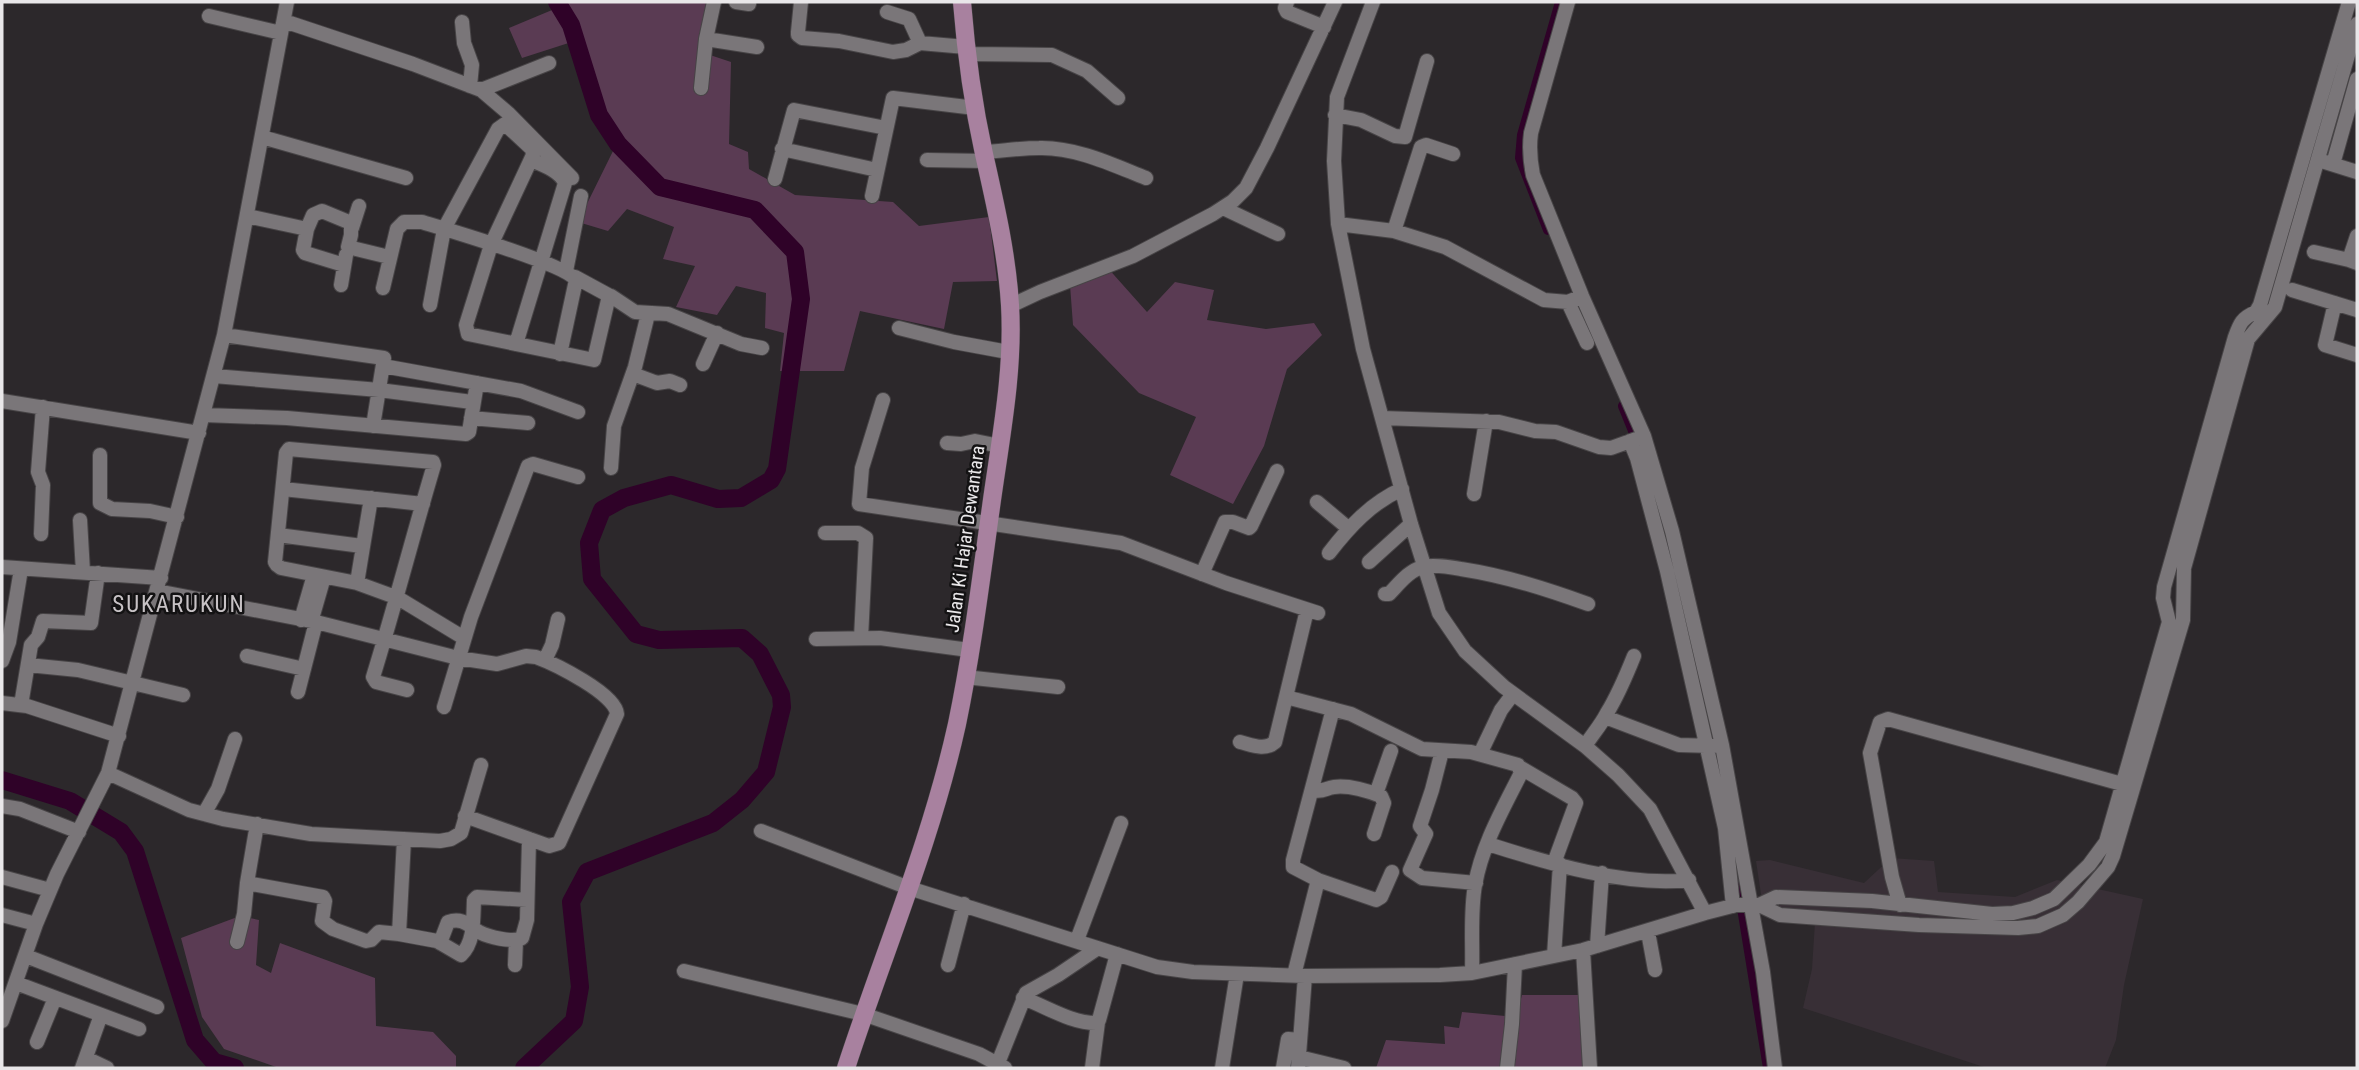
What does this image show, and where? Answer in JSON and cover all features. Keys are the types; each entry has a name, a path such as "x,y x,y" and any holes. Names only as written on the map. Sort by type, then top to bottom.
{"main road":[{"name":"Jalan Ki Hajar Dewantara","path":"846,1068 909,888 957,725 982,587 1000,446 1010,306 995,200 984,157 966,51 962,2"}],"street":[{"path":"2,1021 5,1004 16,983 36,924 50,890 101,791 119,736 224,335 287,2"},
{"path":"701,88 706,39 714,2"},
{"path":"802,2 798,32 802,38 839,41 893,52 906,50 920,43 966,51 1052,55 1087,71 1118,98"},
{"path":"1287,2 1287,12 1324,27"},
{"path":"1010,306 1053,286 1133,256 1223,208 1241,194 1335,2"},
{"path":"1373,2 1340,87 1335,115 1334,161 1338,224 1355,315 1411,524 1439,613 1446,627 1465,651 1513,694 1585,746 1618,775 1650,809 1683,881 1705,913"},
{"path":"1568,2 1529,148 1533,175 1587,343"},
{"path":"2318,160 2348,2"},
{"path":"887,12 909,19 920,43"},
{"path":"209,16 282,27 413,64 476,88 508,113 572,177"},
{"path":"462,22 464,43 476,88"},
{"path":"761,831 909,888 1117,954 1174,970 1237,974 1472,973 1590,948 1705,913 1776,897 1872,901 1992,914 2033,908 2053,899 2089,865 2106,842 2169,622 2162,598 2167,573 2241,320 2245,316 2260,316 2275,307 2355,40 2357,24"},
{"path":"706,39 757,47"},
{"path":"1335,115 1358,119 1395,136 1405,137 1427,61"},
{"path":"476,88 549,63"},
{"path":"2318,160 2357,79"},
{"path":"872,196 892,102 897,97 975,108"},
{"path":"775,179 794,110 886,128"},
{"path":"430,304 444,229 501,126 508,125 533,149 531,160 491,245 466,328 471,335 591,361 596,359 610,296"},
{"path":"262,137 406,178"},
{"path":"1394,231 1421,147 1426,145 1452,154"},
{"path":"927,160 984,157 1040,148 1054,149 1094,159 1146,178"},
{"path":"782,149 877,170"},
{"path":"516,344 565,183 563,177 531,160"},
{"path":"2318,160 2357,172"},
{"path":"560,354 576,283 571,274 581,196"},
{"path":"341,285 359,206"},
{"path":"1223,208 1278,234"},
{"path":"344,264 305,253 303,250 307,229 313,215 323,211 345,219 351,223 352,228"},
{"path":"247,216 307,229"},
{"path":"383,288 389,257 400,224 422,222 571,274 614,296 635,312 668,314 741,344 762,348"},
{"path":"1338,224 1394,231 1446,247 1544,300 1575,299"},
{"path":"2314,251 2353,261 2357,236"},
{"path":"348,247 389,257"},
{"path":"2292,290 2357,310"},
{"path":"1575,299 1636,439 1674,570 1715,746 1725,828 1763,972 1775,1068"},
{"path":"2334,303 2325,345 2357,355"},
{"path":"611,468 614,426 632,374 648,314"},
{"path":"1745,905 1780,915 1919,925 2018,928 2038,926 2063,915 2078,902 2108,867 2135,786 2183,620 2184,568 2248,339 2260,316"},
{"path":"899,328 1008,352"},
{"path":"703,364 717,333"},
{"path":"224,335 384,358 373,426"},
{"path":"383,366 521,391 578,412"},
{"path":"632,374 657,383 670,382 680,385"},
{"path":"214,376 379,390 472,402"},
{"path":"204,415 287,418 466,434 469,432 477,383"},
{"path":"883,400 862,468 858,503 1121,543 1313,612 1286,697 1278,736 1272,744 1262,747 1240,742"},
{"path":"2,401 198,433"},
{"path":"41,534 43,485 38,472 43,407"},
{"path":"471,418 528,423"},
{"path":"1382,418 1510,424 1535,431 1556,432 1599,447 1611,448 1636,439"},
{"path":"1474,494 1486,421"},
{"path":"947,443 975,441 1000,446"},
{"path":"407,690 373,679 398,598 434,465 429,460 293,448 286,453 275,562 277,565 357,583 398,598 464,638"},
{"path":"100,455 100,503 112,509 177,516"},
{"path":"444,707 464,638 528,466 533,464 578,477"},
{"path":"1202,573 1225,523 1231,521 1248,528 1251,526 1277,471"},
{"path":"283,489 423,504"},
{"path":"1329,553 1362,515 1402,489"},
{"path":"357,583 371,498"},
{"path":"1317,502 1348,528"},
{"path":"21,705 31,645 38,637 43,621 91,623 91,573 80,520"},
{"path":"1368,562 1411,524"},
{"path":"825,533 854,533 865,537 861,638"},
{"path":"278,535 362,545"},
{"path":"1385,594 1389,594 1409,574 1423,566 1497,574 1588,604"},
{"path":"2,567 91,573 159,584 458,659 496,664 526,656 545,660 610,699 617,708 617,714 559,843 552,846 465,816"},
{"path":"2,661 21,569"},
{"path":"298,692 319,576"},
{"path":"545,660 552,645 558,619"},
{"path":"816,639 903,640 970,650"},
{"path":"5,641 31,645"},
{"path":"247,656 304,669"},
{"path":"1585,746 1621,688 1634,656"},
{"path":"28,665 78,670 183,695"},
{"path":"965,677 1058,687"},
{"path":"1480,754 1501,710 1513,694"},
{"path":"1286,697 1351,714 1422,749 1480,754 1513,762 1572,798 1576,803 1557,863 1554,956"},
{"path":"2,702 21,705 119,736"},
{"path":"1333,709 1293,864 1296,869 1318,880 1379,900 1392,872"},
{"path":"1605,717 1679,745 1715,746"},
{"path":"1900,905 1892,877 1870,753 1880,722 1884,719 2122,784"},
{"path":"204,814 218,789 235,739"},
{"path":"1376,794 1391,751"},
{"path":"1442,751 1420,826 1426,834 1410,870 1422,878 1476,883"},
{"path":"108,773 204,814 334,837 440,841 461,833 481,765"},
{"path":"1472,973 1476,883 1488,844 1521,768"},
{"path":"1312,790 1323,792 1337,786 1376,794 1384,803 1374,834"},
{"path":"2,806 20,809 81,829"},
{"path":"1077,940 1121,822"},
{"path":"237,942 244,914 257,824"},
{"path":"399,934 404,839"},
{"path":"440,943 450,921 464,921 480,932 492,936 516,940 522,937 527,900 529,839"},
{"path":"1488,844 1557,863 1643,881 1683,881"},
{"path":"1590,1068 1590,948 1602,873"},
{"path":"2,877 50,890"},
{"path":"1872,901 1892,877"},
{"path":"1318,880 1300,975 1299,1063 1344,1068"},
{"path":"247,883 323,897 325,901 322,921 349,936 369,941 379,932 399,934 440,943 461,954 466,950 472,927 474,900 477,897 527,900"},
{"path":"1818,917 1821,900"},
{"path":"948,965 964,904"},
{"path":"1919,906 1919,925"},
{"path":"2,915 36,924"},
{"path":"1648,932 1656,970"},
{"path":"515,965 516,940"},
{"path":"684,971 863,1014 969,1050 1001,1066 1023,998 1028,991 1098,948"},
{"path":"1092,1068 1098,1022 1117,954"},
{"path":"26,956 157,1007"},
{"path":"1507,1068 1515,964"},
{"path":"1222,1068 1237,974"},
{"path":"16,983 139,1029"},
{"path":"37,1042 55,998"},
{"path":"1023,998 1065,1017 1086,1023 1098,1022"},
{"path":"101,1015 84,1063 107,1068"},
{"path":"1283,1068 1288,1039 1300,1040"}],"shaded area":[{"path":"563,2 711,2 707,54 731,62 729,144 748,152 749,169 795,195 893,202 919,226 989,217 997,281 953,282 944,329 860,311 844,371 780,371 784,333 765,328 766,293 736,286 717,315 676,307 695,266 663,259 674,227 627,209 608,231 578,222 614,149 584,74 581,39 522,58 509,28 564,5"},
{"path":"1106,266 1147,312 1175,282 1214,290 1207,320 1266,329 1314,323 1322,335 1287,369 1264,446 1233,504 1170,475 1196,417 1139,393 1073,325 1070,285"},
{"path":"1891,858 1934,861 1938,892 2015,897 2057,880 2143,899 2124,985 2116,1040 2105,1068 1987,1068 1803,1008 1812,969 1815,922 1764,914 1756,861 1770,860 1864,883"},
{"path":"240,916 259,920 256,965 271,973 280,943 375,978 376,1026 433,1032 456,1056 456,1068 279,1068 224,1049 202,1017 181,938"},
{"path":"1522,995 1585,995 1585,1068 1376,1068 1386,1040 1445,1044 1444,1026 1459,1028 1462,1012 1516,1017"}],"waterway":[{"path":"524,1068 574,1021 580,987 571,902 587,872 713,823 742,800 766,772 782,707 781,695 760,654 742,638 659,640 636,634 592,579 589,543 602,510 624,498 671,485 718,499 741,498 771,480 777,469 801,299 795,252 755,210 660,187 618,144 599,115 571,25 557,2"},
{"path":"1548,230 1520,158 1522,135 1560,2"},
{"path":"1623,406 1638,443"},
{"path":"1652,488 1671,557"},
{"path":"2,780 70,801 121,832 135,851 195,1040 214,1062 235,1068"},
{"path":"1736,871 1768,1068"}],"district":[{"name":"SUKARUKUN","path":"179,604"}]}
